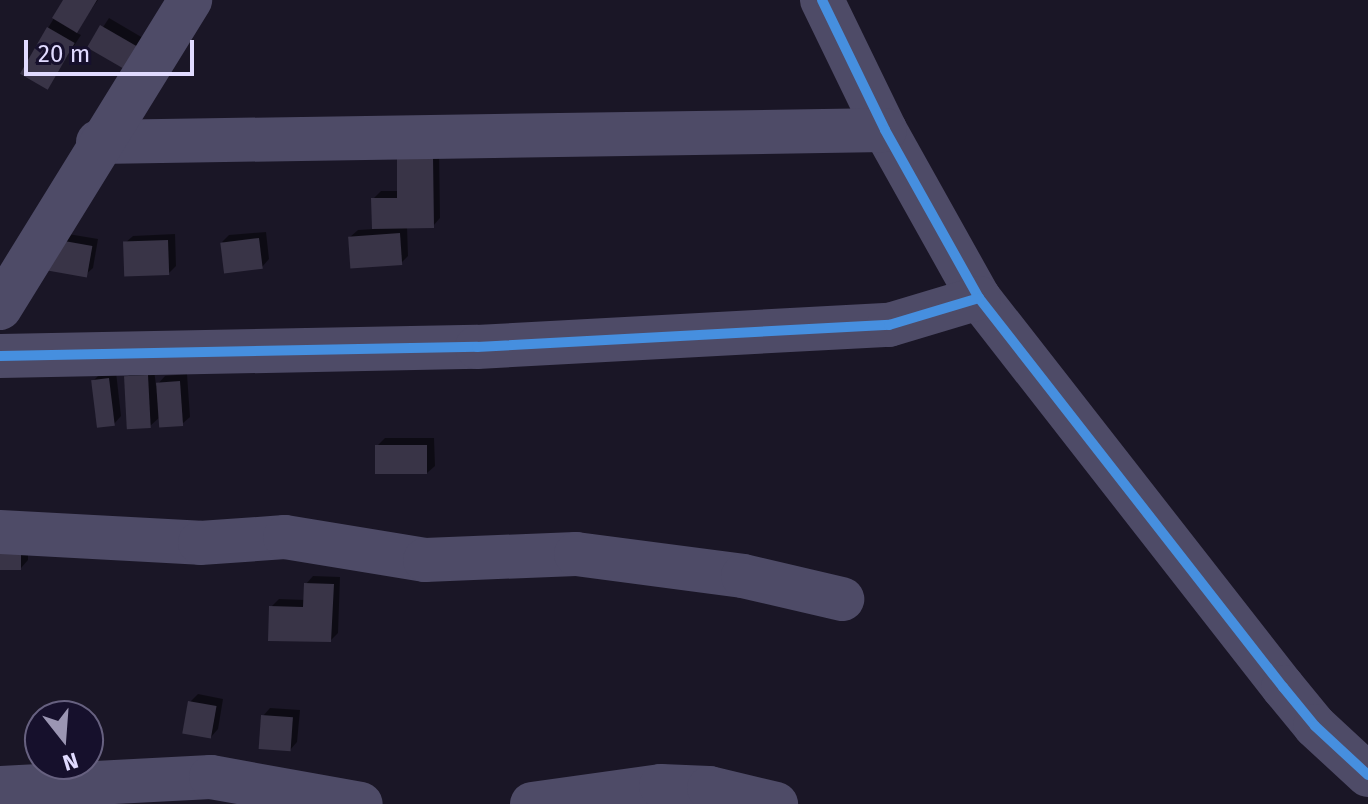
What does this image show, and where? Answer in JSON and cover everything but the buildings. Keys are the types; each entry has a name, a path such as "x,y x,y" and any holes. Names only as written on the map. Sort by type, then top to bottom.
{"street":[{"path":"0,308 98,142 190,0"},
{"path":"822,0 885,130 979,298 1283,687 1315,726 1368,775"},
{"path":"98,142 885,130"},
{"path":"0,356 477,347 889,325 979,298"},
{"path":"0,532 200,543 285,537 425,560 576,554 743,576 842,599"},
{"path":"532,804 661,786 709,788 776,804"},
{"path":"0,788 213,790 361,804"}],"cycle path":[{"path":"822,0 885,130 979,298 1283,687 1315,726 1368,775"},
{"path":"0,356 477,347 889,325 979,298"}]}
